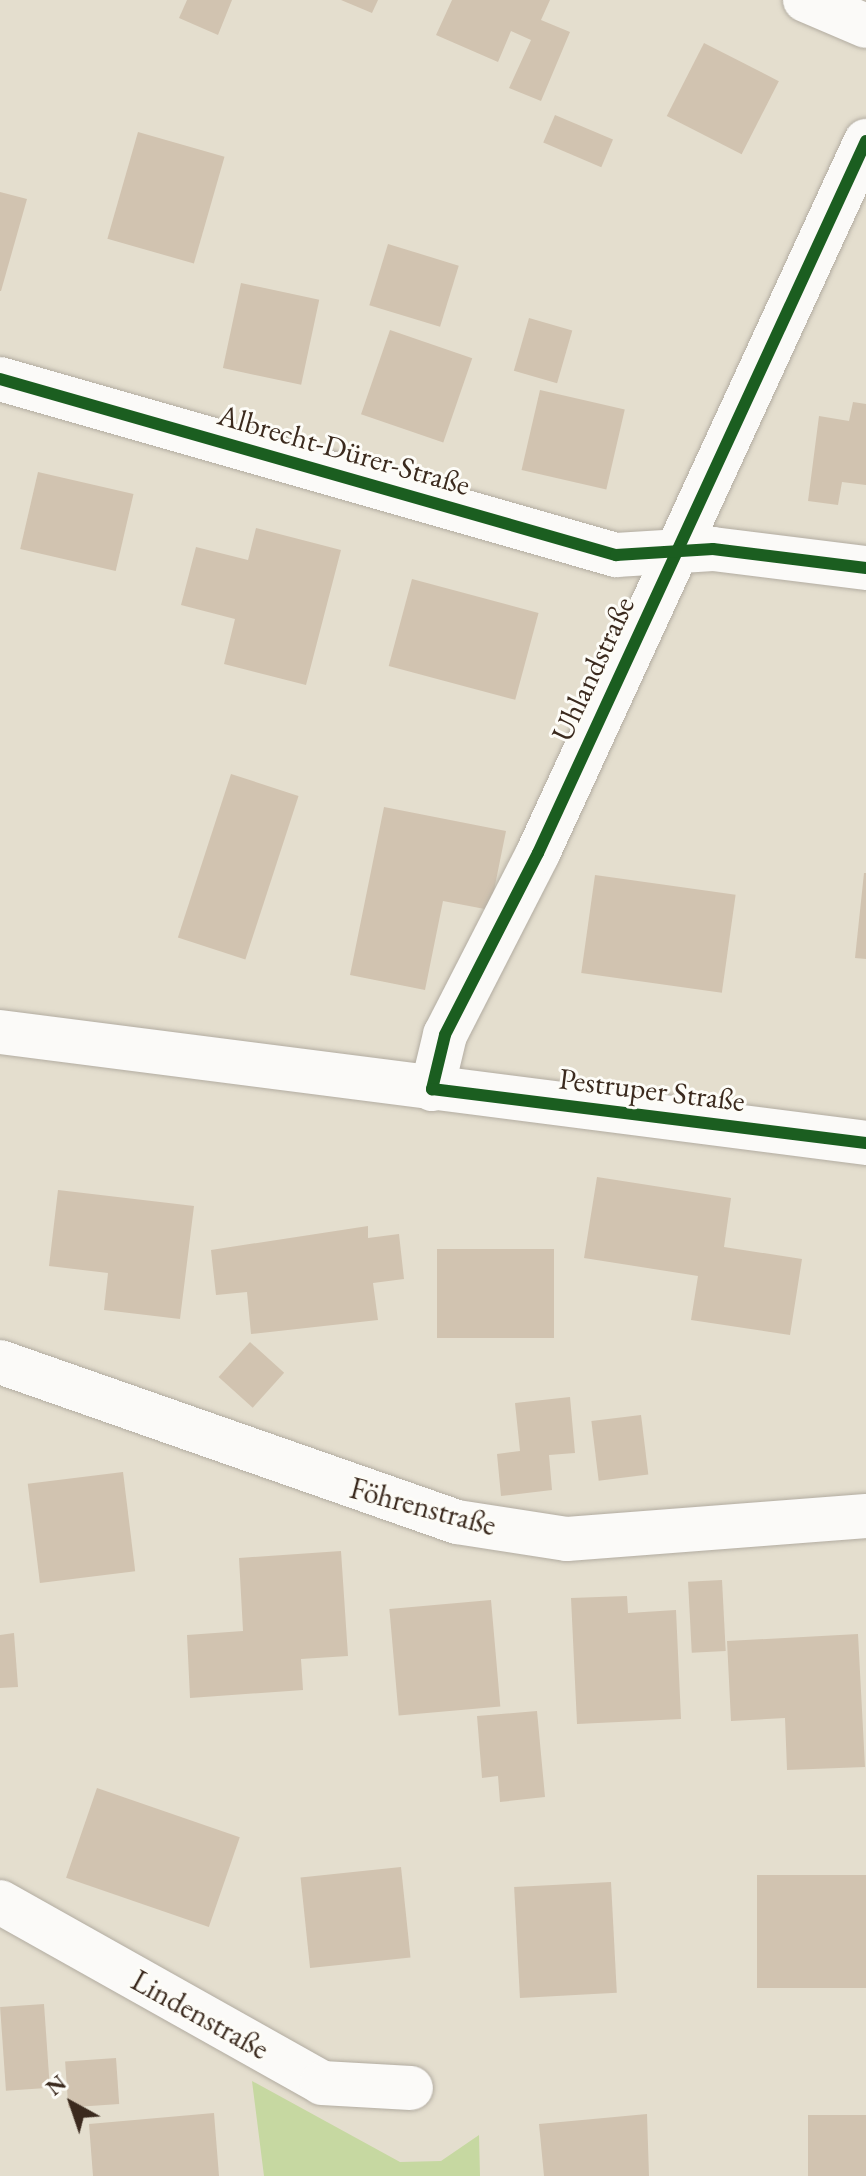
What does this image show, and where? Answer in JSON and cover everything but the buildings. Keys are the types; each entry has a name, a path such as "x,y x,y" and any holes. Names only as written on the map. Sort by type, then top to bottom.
{"street":[{"path":"805,0 866,26"},
{"name":"Uhlandstraße","path":"432,1089 445,1035 676,551 848,221 866,141"},
{"name":"Albrecht-Dürer-Straße","path":"0,379 616,555 713,549 866,568"},
{"name":"Pestruper Straße","path":"0,1032 866,1143"},
{"name":"Föhrenstraße","path":"0,1362 457,1522 567,1539 866,1516"},
{"name":"Lindenstraße","path":"0,1902 322,2083 411,2088"}],"green space":[{"path":"252,2081 400,2162 441,2161 479,2135 480,2176 264,2176"}],"cycle path":[{"path":"866,141 538,853 445,1035 432,1089 866,1143"},
{"path":"0,379 616,555 713,549 866,568"}]}
